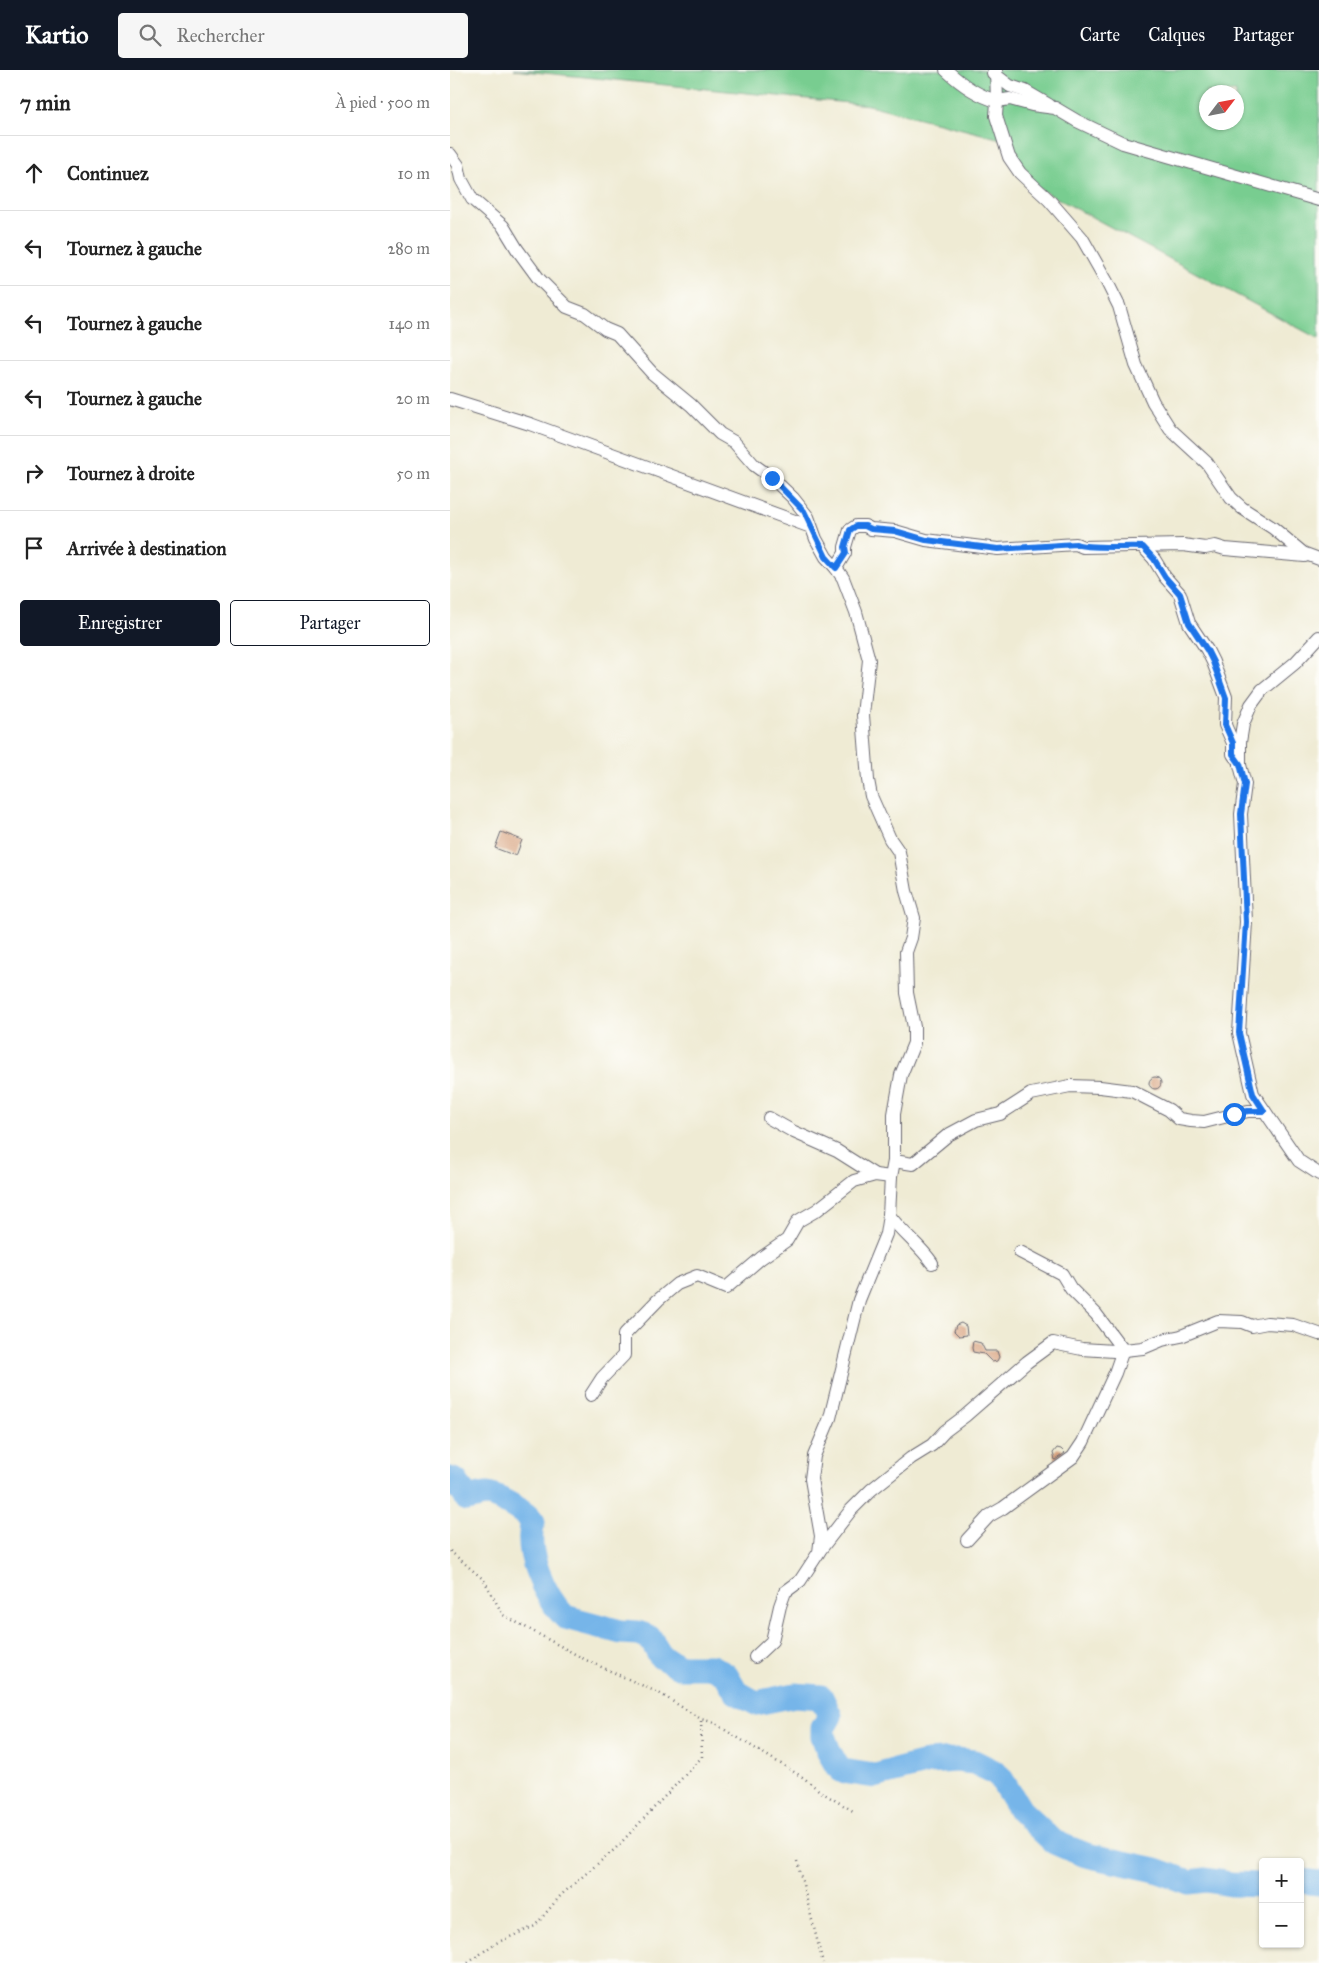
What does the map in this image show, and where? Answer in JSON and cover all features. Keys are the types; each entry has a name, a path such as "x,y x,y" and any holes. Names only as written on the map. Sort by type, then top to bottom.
{"street":[{"path":"946,70 969,88 987,98 997,101 1010,99 1032,105 1055,108"},
{"path":"994,72 997,101 996,116 1009,157 1020,173 1049,200 1082,238 1119,306 1136,365 1153,402 1170,428 1207,463 1236,503 1278,532 1303,553 1314,558"},
{"path":"994,72 1010,86 1025,91 1077,121 1124,143 1319,200"},
{"path":"450,154 458,165 461,179 472,199 503,226 539,279 568,307 585,314 604,329 617,334 652,373 691,405 720,434 734,442 754,465 772,478 793,498 808,517 826,557 843,578 853,604 869,660 862,715 866,766 871,796 890,839 898,852 914,918 911,938 906,952 907,993 914,1027 914,1043 901,1075 897,1092 894,1114 894,1161 886,1234 859,1300 830,1418 814,1456 811,1479 821,1536 819,1552"},
{"path":"450,399 530,424 811,527"},
{"path":"836,568 846,553 845,547 850,530 856,526 895,531 926,540 998,549 1076,544 1084,547 1183,545 1205,548 1215,546 1225,549 1314,558"},
{"path":"1143,547 1180,594 1189,623 1213,662 1226,698 1225,725 1233,743 1233,754 1240,764"},
{"path":"1319,637 1294,663 1262,690 1251,705 1243,724 1240,742 1240,764 1245,784 1241,814 1246,922 1239,1033 1253,1094 1299,1161 1319,1174"},
{"path":"894,1161 913,1164 948,1135 976,1120 1000,1114 1031,1094 1070,1086 1132,1091 1169,1110 1179,1119 1190,1121 1204,1122 1248,1111 1264,1111"},
{"path":"769,1118 794,1132 837,1151 875,1175"},
{"path":"591,1395 602,1378 624,1355 624,1335 658,1300 677,1284 697,1276 726,1288 761,1258 787,1240 798,1221 817,1210 854,1181 875,1175 891,1177"},
{"path":"889,1216 925,1252 932,1263"},
{"path":"1020,1252 1062,1274 1071,1289 1096,1314 1123,1350"},
{"path":"755,1657 772,1641 785,1592 800,1581 851,1510 871,1490 911,1458 932,1445 945,1431 1046,1347 1053,1343 1082,1349 1123,1350 1143,1348 1218,1322 1242,1322 1252,1326 1267,1323 1293,1325 1319,1334"},
{"path":"967,1540 989,1516 1003,1508 1073,1457 1083,1442 1115,1373 1123,1350"}],"path":[{"path":"450,1551 484,1580 503,1615 586,1660 659,1693 701,1719 712,1722 775,1759 821,1792 853,1811"},
{"path":"468,1963 494,1944 535,1926 561,1895 615,1849 656,1808 702,1757 701,1719"},
{"path":"797,1861 823,1963"}],"green space":[{"path":"514,70 1319,70 1319,339 1036,187 1005,140 869,105"}],"building":[{"path":"501,832 522,840 516,856 495,848"},
{"path":"1155,1077 1161,1083 1155,1089 1149,1083"},
{"path":"961,1323 966,1326 967,1335 959,1336 954,1331 956,1325"},
{"path":"973,1341 981,1343 985,1351 997,1351 999,1357 997,1361 992,1362 984,1354 973,1352"},
{"path":"1057,1448 1065,1453 1055,1460 1053,1453"}],"waterway":[{"path":"450,1479 456,1481 467,1499 485,1495 492,1496 530,1518 533,1522 531,1546 538,1572 550,1597 565,1617 621,1632 644,1635 650,1638 661,1657 681,1667 712,1667 726,1675 736,1692 756,1703 795,1695 821,1697 830,1716 823,1728 823,1736 829,1752 842,1771 875,1776 929,1762 956,1760 974,1762 1000,1777 1020,1810 1054,1842 1086,1855 1156,1870 1189,1882 1206,1880 1231,1884 1259,1885"},
{"path":"1304,1881 1319,1883"}],"route":[{"path":"772,478 804,511 826,557 836,568 846,553 845,547 850,530 856,526 895,531 926,540 998,549 1028,546 1038,548 1076,544 1084,547 1143,547 1154,559 1172,587 1180,594 1189,623 1213,662 1226,698 1225,725 1229,732 1230,740 1233,743 1233,754 1240,764 1245,784 1241,814 1246,922 1239,1033 1253,1094 1264,1111 1248,1111 1234,1114"}]}
